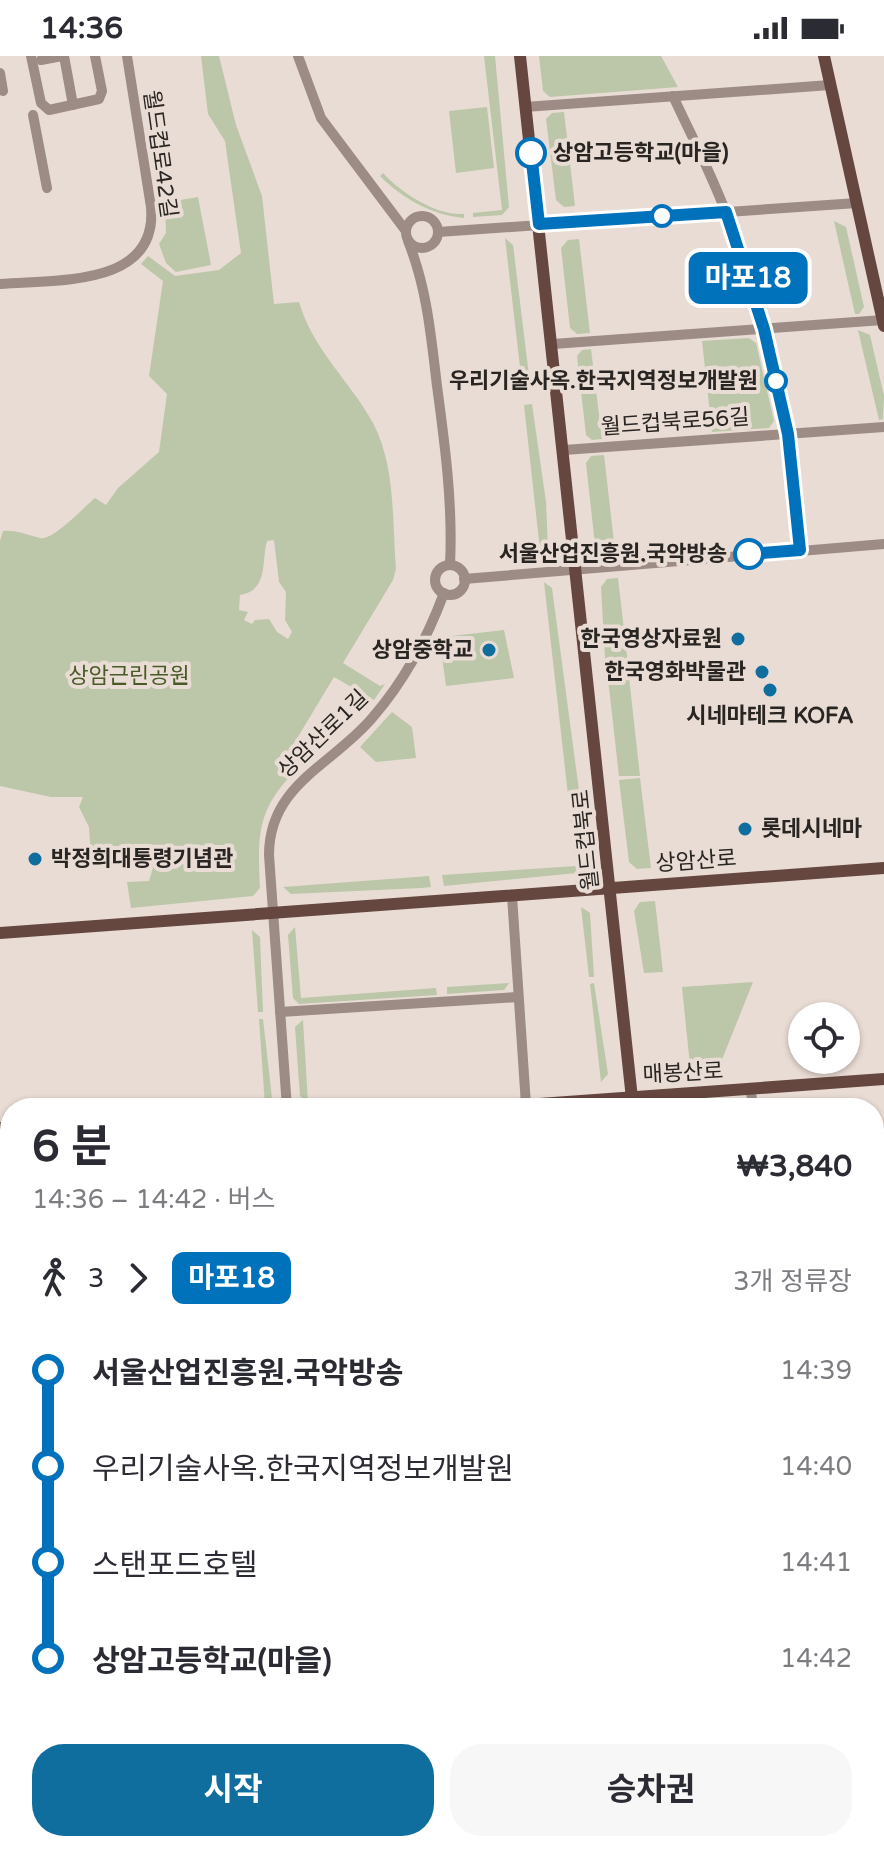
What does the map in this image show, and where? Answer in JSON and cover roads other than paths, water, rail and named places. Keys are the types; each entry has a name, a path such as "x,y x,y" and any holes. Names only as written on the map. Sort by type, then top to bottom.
{"main road":[{"name":"월드컵북로","path":"520,56 632,1098"},
{"path":"824,56 883,323"},
{"name":"상암산로","path":"0,933 884,868"},
{"name":"매봉산로","path":"668,1098 884,1079"},
{"path":"0,1128 0,1139"}],"street":[{"path":"73,105 63,56 36,58 44,108 73,105 101,97 95,56"},
{"name":"월드컵로42길","path":"0,284 104,274 129,262 146,244 151,228 151,207 127,56"},
{"path":"298,56 321,118 381,195 403,212 431,219 438,232"},
{"path":"0,73 3,91"},
{"path":"525,107 830,85"},
{"name":"월드컵북로56길","path":"673,96 726,212 764,329 788,434"},
{"path":"33,115 47,188"},
{"name":"상암산로1길","path":"274,913 269,841 275,814 292,790 354,738 388,699 424,642 444,593 436,587 435,577 440,568 450,565 450,511 443,430 419,268 407,236 381,195"},
{"path":"438,232 857,203"},
{"path":"420,216 409,222 407,236 419,248 428,247"},
{"path":"419,268 438,232"},
{"path":"553,344 883,323"},
{"name":"월드컵북로56길","path":"564,450 884,427"},
{"path":"788,434 800,550"},
{"path":"464,579 884,544"},
{"path":"444,593 458,592 464,579 460,569 450,565"},
{"path":"512,896 525,1098"},
{"path":"274,913 286,1098"},
{"path":"280,1012 518,997"},
{"path":"750,1089 752,1098"}],"place":[{"name":"상암고등학교(마을)","path":"531,153"},
{"name":"우리기술사옥.한국지역정보개발원","path":"776,381"},
{"name":"서울산업진흥원.국악방송","path":"749,554"},
{"name":"한국영상자료원","path":"738,639"},
{"name":"상암중학교","path":"489,650"},
{"name":"한국영화박물관","path":"762,672"},
{"name":"시네마테크 KOFA","path":"770,690"},
{"name":"롯데시네마","path":"745,829"},
{"name":"박정희대통령기념관","path":"35,859"}],"park label":[{"name":"상암근린공원","path":"129,676"}]}
